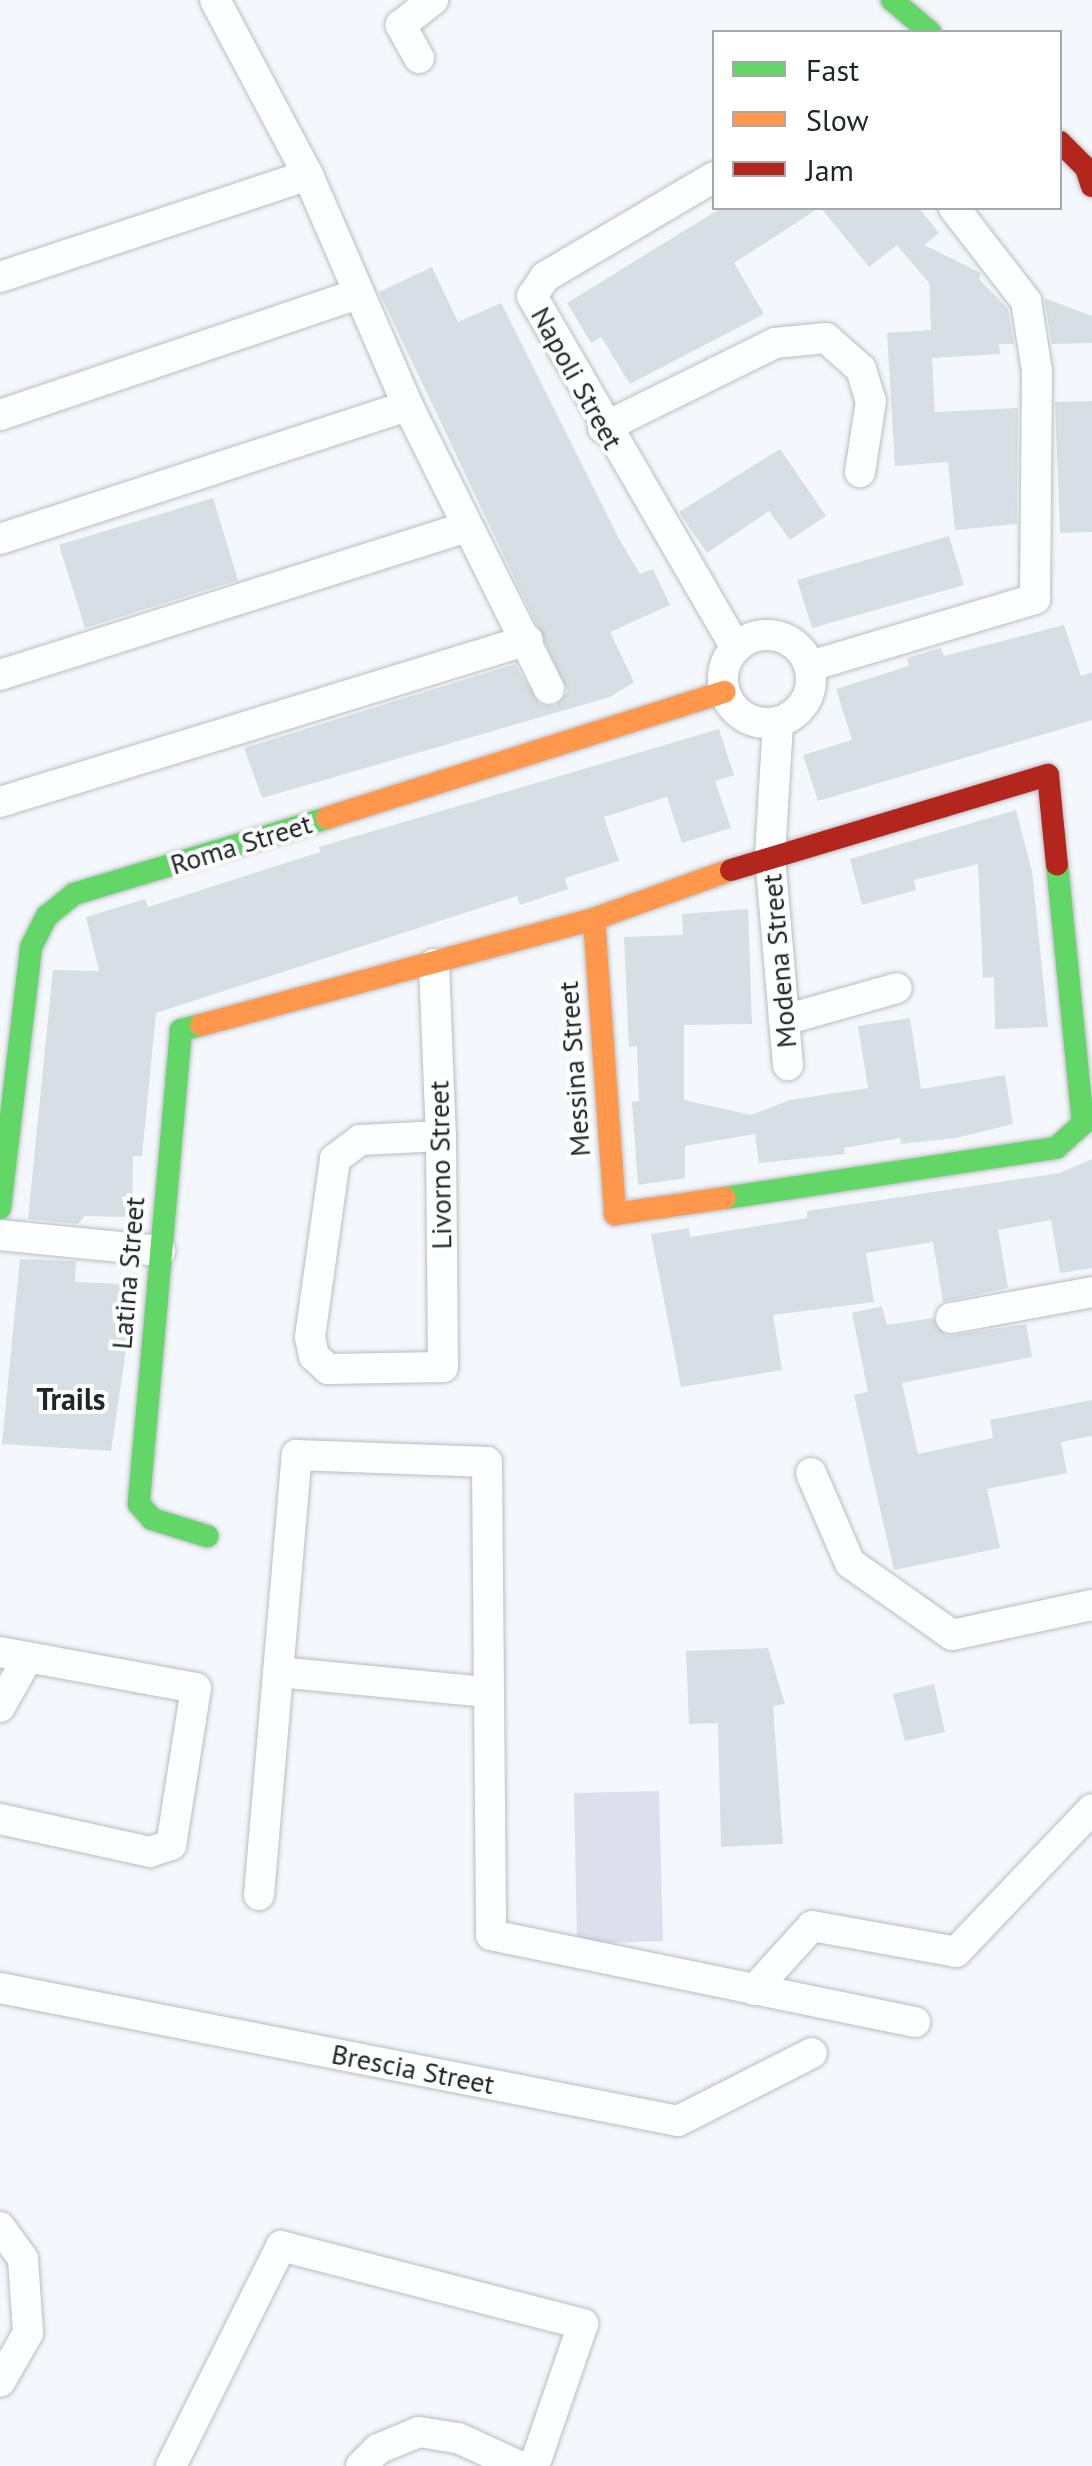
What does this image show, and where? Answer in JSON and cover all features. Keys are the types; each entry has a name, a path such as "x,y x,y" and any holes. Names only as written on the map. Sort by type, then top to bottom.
{"street":[{"path":"215,0 308,175 408,406 528,640 549,689"},
{"path":"419,58 402,25 433,0"},
{"path":"892,0 928,30"},
{"path":"1062,144 1086,168 1092,186"},
{"path":"0,276 308,175"},
{"name":"Napoli Street","path":"712,178 546,277 532,296 603,428 736,648"},
{"path":"810,666 1035,599 1037,371 1026,302 956,210"},
{"path":"0,414 358,294"},
{"path":"603,428 775,342 826,338 861,368 871,402 860,472"},
{"path":"0,540 408,406"},
{"path":"0,676 468,528"},
{"path":"778,636 803,653 810,666 802,707 778,722 739,714 724,692 724,669 736,648 748,639 778,636"},
{"path":"0,802 528,640"},
{"name":"Roma Street","path":"0,1208 11,985 39,931 74,894 576,744 724,692"},
{"name":"Modena Street","path":"778,722 770,856 788,1066"},
{"name":"Messina Street","path":"594,920 615,1214 1056,1148 1083,1124 1048,775 770,856"},
{"path":"434,964 594,920 770,856"},
{"name":"Latina Street","path":"207,1536 152,1519 140,1504 181,1030 434,964"},
{"name":"Livorno Street","path":"434,964 441,1136 443,1368 328,1368 314,1356 310,1337 335,1159 360,1140 441,1136"},
{"path":"784,1020 897,988"},
{"path":"0,1235 160,1252"},
{"path":"951,1318 1092,1292"},
{"path":"259,1896 297,1455 487,1462 491,1936 914,2022"},
{"path":"812,1474 850,1564 952,1635 1092,1605"},
{"path":"0,1707 13,1656 196,1688 171,1846 150,1852 0,1819"},
{"path":"278,1672 487,1692"},
{"path":"754,1990 812,1926 956,1952 1092,1809"},
{"name":"Brescia Street","path":"0,1988 678,2122 812,2052"},
{"path":"0,2228 23,2259 28,2334 0,2382"},
{"path":"171,2466 280,2246 583,2324 534,2466"},
{"path":"361,2466 378,2449 419,2432 458,2438 519,2466"}],"shaded area":[{"path":"659,1791 663,1941 577,1944 574,1793"}],"building":[{"path":"718,210 816,210 734,263 764,314 630,384 601,337 591,343 567,303"},
{"path":"823,210 921,210 939,233 924,245 981,273 979,279 1008,309 1014,344 999,344 1000,354 932,358 935,412 1018,408 1017,524 955,530 948,462 895,466 887,333 931,330 929,283 897,245 869,267"},
{"path":"432,267 458,322 501,303 618,537 640,574 653,569 670,605 610,632 634,682 610,697 262,798 244,748 515,664 540,705 556,706 568,691 379,292"},
{"path":"1044,298 1092,316 1092,343 1052,344"},
{"path":"1092,401 1092,532 1060,533 1055,402"},
{"path":"780,449 826,516 790,540 769,511 707,553 679,512"},
{"path":"213,498 238,580 85,628 59,545"},
{"path":"949,536 964,585 812,628 797,580"},
{"path":"1064,625 1081,676 1092,672 1092,720 818,801 803,755 852,740 836,689 909,666 907,658 941,648 944,656"},
{"path":"719,729 734,775 715,781 731,828 682,843 667,797 604,817 619,861 565,878 568,889 520,905 517,896 156,1013 142,1156 133,1156 132,1217 85,1216 78,1224 28,1219 53,970 99,971 86,917 145,899 148,907 320,852 319,847"},
{"path":"1016,810 1032,871 1048,1027 995,1029 994,977 983,978 978,864 914,880 916,890 862,905 850,859"},
{"path":"748,909 752,1024 684,1025 684,1100 751,1115 790,1100 868,1088 858,1026 910,1018 921,1089 1005,1075 1013,1124 956,1138 901,1144 900,1138 844,1148 845,1154 759,1163 755,1134 685,1146 685,1178 638,1185 632,1102 639,1101 637,1046 629,1047 624,937 683,935 682,914"},
{"path":"1092,1159 1092,1268 1060,1273 1051,1220 998,1230 1008,1288 943,1302 933,1242 866,1253 874,1302 773,1315 782,1370 681,1387 651,1234 689,1228 690,1237 807,1218 807,1211 1060,1173"},
{"path":"20,1259 76,1261 75,1282 123,1284 122,1324 130,1324 111,1451 2,1444"},
{"path":"882,1306 887,1325 933,1318 946,1336 1026,1324 1032,1357 902,1383 918,1454 993,1438 990,1420 1092,1400 1092,1436 1061,1442 1067,1473 987,1489 1000,1548 894,1570 854,1395 868,1392 852,1313"},
{"path":"768,1648 785,1704 773,1706 783,1844 721,1847 718,1723 689,1724 686,1651"},
{"path":"934,1684 945,1732 905,1741 893,1694"}],"traffic: fast":[{"path":"892,0 928,30"},
{"path":"0,1208 31,947 47,916 74,894 327,818"},
{"path":"725,1198 1056,1148 1083,1124 1057,865"},
{"path":"201,1025 181,1030 139,1504 152,1519 207,1536"}],"traffic: slow":[{"path":"327,818 724,692"},
{"path":"201,1025 594,919 731,870"},
{"path":"594,919 615,1214 725,1198"}],"traffic: jam":[{"path":"1062,144 1086,168 1092,186"},
{"path":"731,870 1048,775 1057,865"}],"district":[{"name":"Trails","path":"71,1399"}]}
